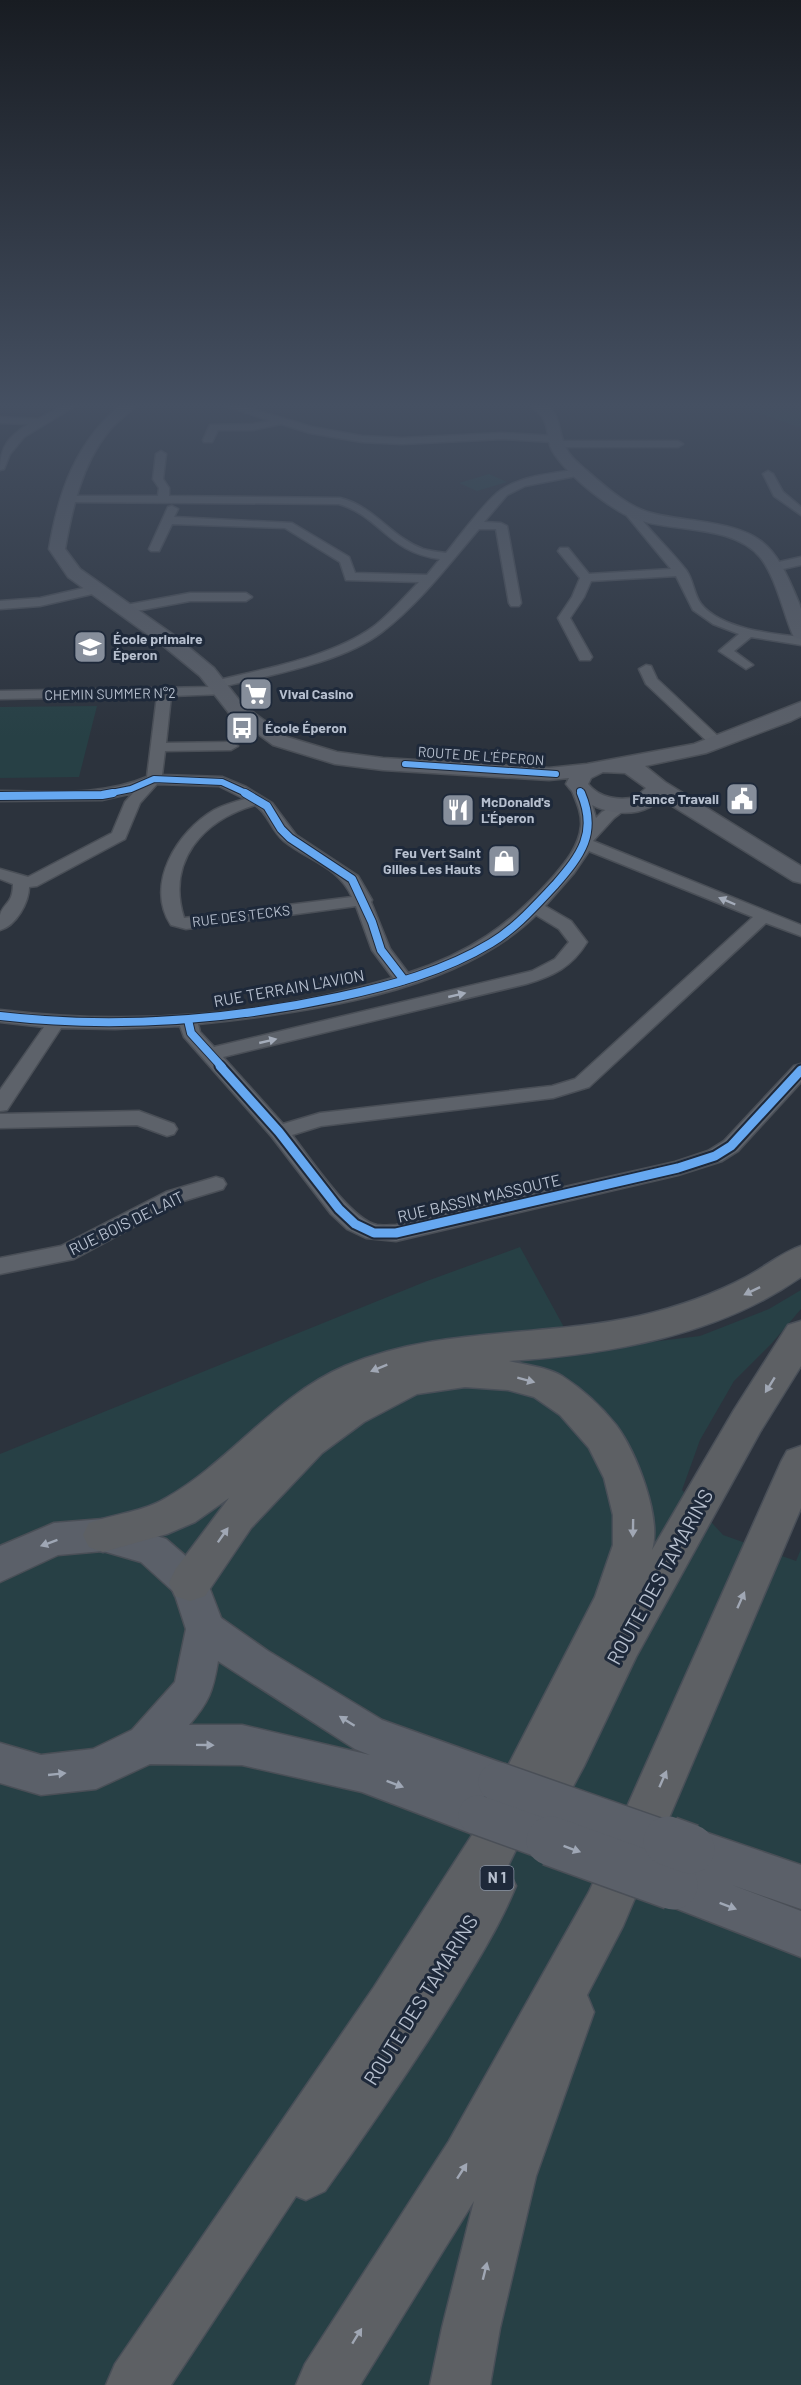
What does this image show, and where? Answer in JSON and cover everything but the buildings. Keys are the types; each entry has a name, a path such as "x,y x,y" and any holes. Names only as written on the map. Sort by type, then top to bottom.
{"highway":[{"path":"103,1535 161,1520 179,1510 216,1486 275,1433 319,1398 345,1382 390,1364 424,1356 591,1339 645,1328 720,1305 756,1290 801,1259"},
{"name":"ROUTE DES TAMARINS","path":"137,2385 288,2197 397,2044 466,1932 568,1751 621,1643 747,1421 801,1335"},
{"path":"137,2385 392,2005 491,1849 615,1601 633,1545 633,1515 624,1478 603,1437 573,1404 546,1385 508,1375 465,1373 415,1380 395,1387 351,1412 308,1442 237,1516 190,1583"},
{"path":"460,2385 471,2328 508,2176 606,1909 801,1462"},
{"path":"326,2385 468,2160 606,1909"}],"main road":[{"name":"ROUTE DE L'ÉPERON","path":"65,514 57,549 74,573 126,609 207,672 236,709 280,741 335,758 549,774 616,766 708,746"},
{"path":"643,514 669,522 733,533 752,541 768,554 801,633"},
{"path":"643,792 708,746 799,711"},
{"name":"ROUTE DE L'ÉPERON","path":"405,764 580,790 598,801 643,792"},
{"path":"616,766 634,769 643,792 684,813 725,829 801,876"},
{"path":"580,790 578,780 589,770"},
{"path":"0,1566 54,1539 103,1535 153,1550 190,1583 205,1629 193,1690 147,1744 96,1769 41,1775 0,1763"},
{"path":"205,1629 254,1664 370,1735 488,1798"},
{"path":"147,1744 242,1745 488,1798 682,1867 801,1934"},
{"path":"682,1867 801,1887"}],"street":[{"path":"155,549 168,514"},
{"path":"368,514 402,542 419,551 450,556"},
{"name":"CHEMIN SUMMER N°2","path":"0,695 164,693 218,688 343,648 377,630 430,579 484,514"},
{"path":"631,514 681,572 695,605 703,613 749,632 774,639 801,641"},
{"path":"168,520 288,525 345,560 350,577 430,579"},
{"path":"475,525 501,526 515,603"},
{"path":"564,551 586,578"},
{"path":"774,567 801,561"},
{"path":"586,578 681,572"},
{"path":"585,657 564,618 578,597 586,578"},
{"path":"0,605 40,602 97,590"},
{"path":"126,609 190,597 246,597"},
{"path":"746,665 726,651 749,632"},
{"path":"646,669 651,681 708,746"},
{"path":"0,874 10,876 21,883 37,879 119,836 134,802 154,779 164,693"},
{"path":"157,747 231,746"},
{"path":"0,796 102,795 124,791 154,779 222,782 256,800 273,813 281,829 290,838 352,879 364,900 381,950 404,980"},
{"path":"580,790 588,808 587,840 801,931"},
{"name":"RUE TERRAIN L'AVION","path":"0,1016 56,1022 188,1020 246,1014 291,1006 404,980 481,949 505,933 535,908 608,815 643,792"},
{"name":"RUE DES TECKS","path":"256,800 228,809 212,819 180,854 171,878 173,910 177,921 186,924 364,900"},
{"path":"0,925 18,903 22,894 21,883"},
{"path":"211,1054 520,980 560,966 572,954 578,942 572,930 562,921 535,908"},
{"path":"279,1132 320,1120 553,1092 582,1083 764,916"},
{"name":"RUE BASSIN MASSOUTE","path":"188,1020 191,1033 279,1132 339,1209 355,1224 374,1233 396,1233 678,1168 715,1156 731,1146 801,1070"},
{"path":"0,1105 56,1022"},
{"path":"0,1121 139,1118 167,1129"},
{"name":"RUE BOIS DE LAIT","path":"0,1266 66,1253 173,1197 216,1184"}],"green space":[{"path":"97,706 79,777 0,778 0,707"},
{"path":"520,1247 577,1351 700,1336 769,1309 801,1290 801,1309 772,1343 734,1381 700,1440 682,1490 723,1535 796,1561 801,1549 801,2385 0,2385 0,1454 427,1281"}],"cycle path":[{"path":"405,764 556,774"},
{"path":"0,796 102,795 131,789 154,779 222,782 241,790 267,806 281,829 290,838 352,879 372,922 381,950 404,980"},
{"path":"0,1016 38,1021 115,1023 231,1015 330,999 439,968 481,949 503,935 532,909 576,859 589,828 589,817 580,791"},
{"path":"188,1020 191,1033 279,1132 339,1209 355,1224 374,1233 396,1233 678,1168 715,1156 731,1146 801,1070"}],"place":[{"name":"École primaire Éperon","path":"90,647"},
{"name":"Vival Casino","path":"256,694"},
{"name":"École Éperon","path":"242,728"},
{"name":"France Travail","path":"742,799"},
{"name":"McDonald's L'Éperon","path":"458,810"},
{"name":"Feu Vert Saint Gilles Les Hauts","path":"504,861"}]}
